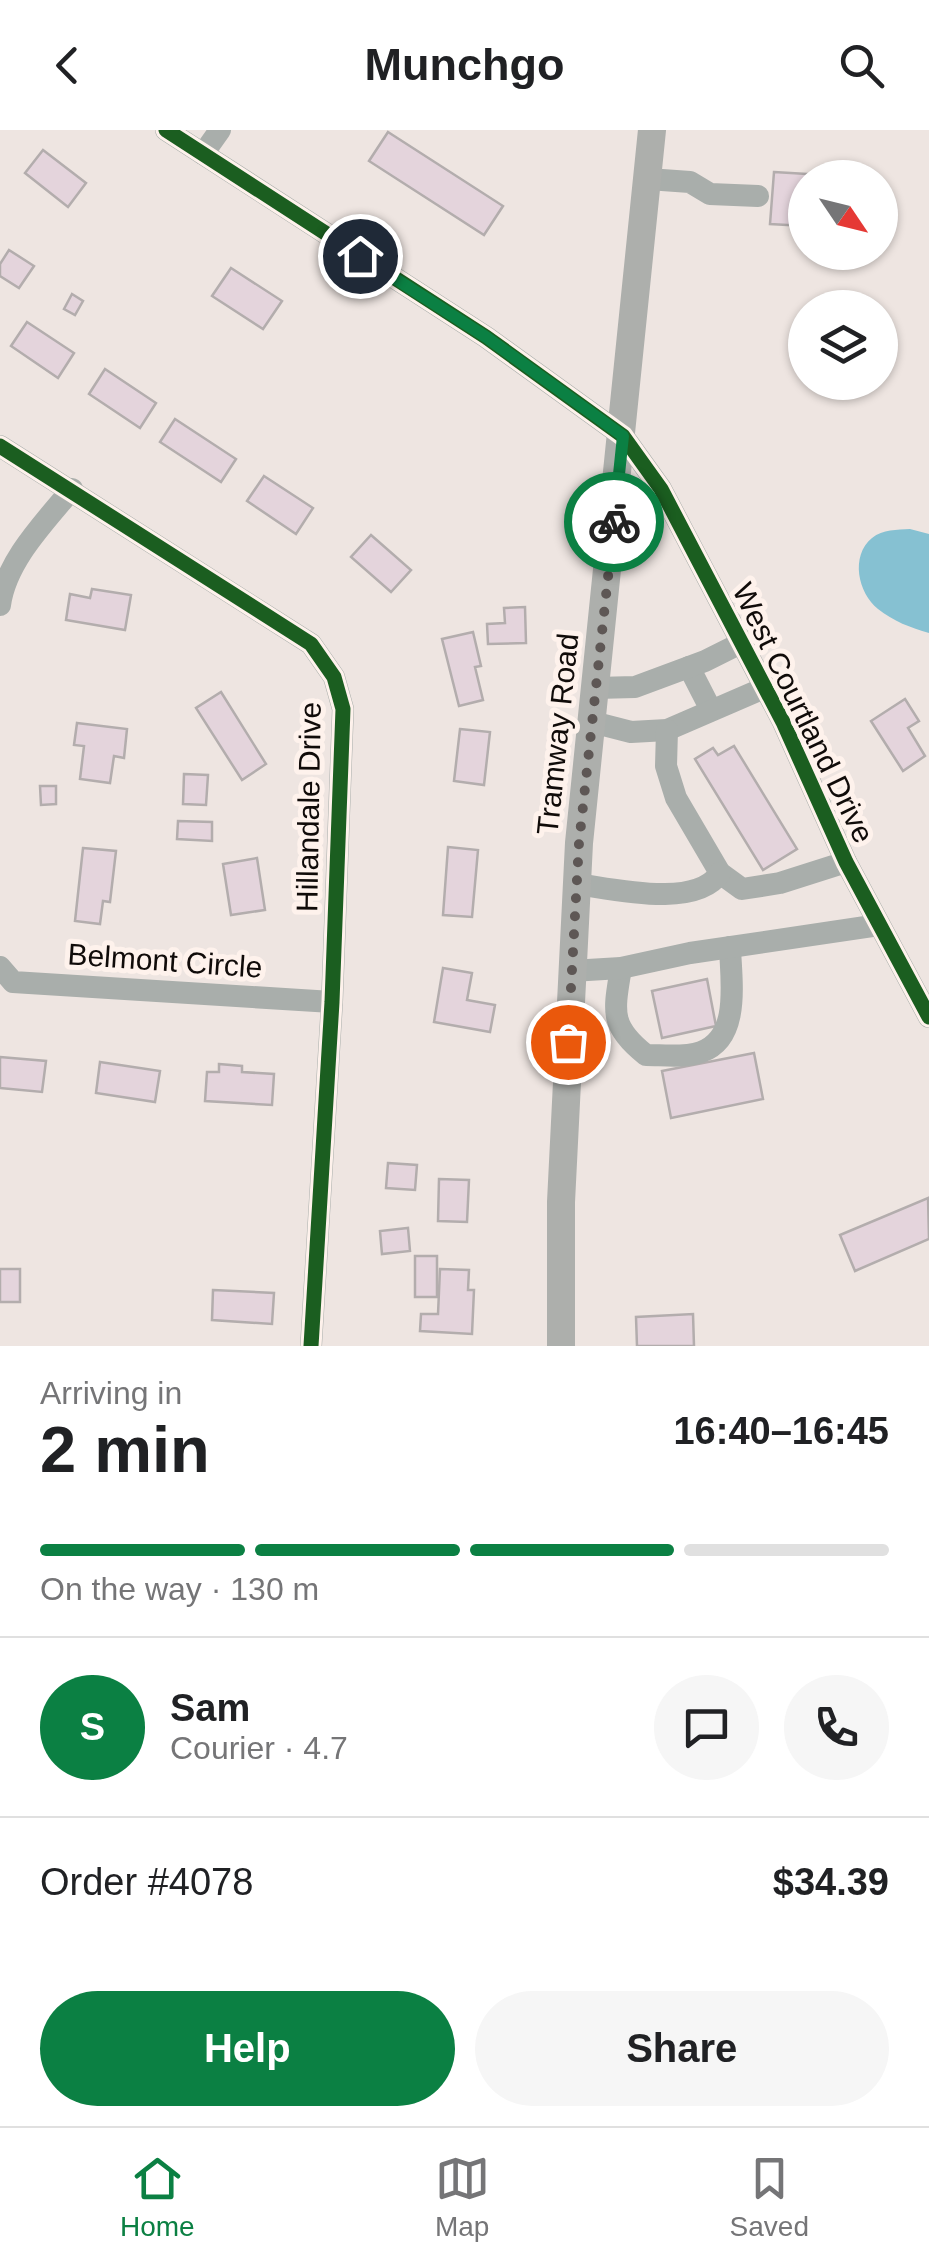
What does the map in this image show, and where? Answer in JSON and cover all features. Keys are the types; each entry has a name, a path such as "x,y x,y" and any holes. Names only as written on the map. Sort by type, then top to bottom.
{"main road":[{"name":"Tramway Road","path":"561,1346 561,1202 577,884 652,130"}],"street":[{"name":"West Courtland Drive","path":"166,130 486,337 623,436 661,489 783,722 846,862 929,1017"},
{"path":"204,154 220,130"},
{"path":"648,179 690,182 710,194 758,196"},
{"name":"Hillandale Drive","path":"0,446 311,644 334,677 343,708 332,1002 312,1346"},
{"path":"0,605 2,589 30,540 72,490"},
{"path":"596,688 635,687 742,643"},
{"path":"689,667 711,710"},
{"path":"592,722 631,732 666,730 764,688"},
{"path":"666,730 666,766 676,798 720,873 742,889 846,862"},
{"path":"577,884 634,892 694,893 712,885 720,873"},
{"path":"571,971 621,968 879,925"},
{"path":"621,968 614,1010 626,1040 646,1055 702,1052 724,1034 730,1010 730,947"},
{"name":"Belmont Circle","path":"0,967 13,982 332,1002"}],"water":[{"path":"910,529 929,534 929,633 902,624 878,609 866,594 859,574 861,554 872,538 885,531"}],"building":[{"path":"388,132 503,206 484,235 369,161"},
{"path":"43,150 86,183 68,207 25,173"},
{"path":"774,172 788,173 788,225 770,224"},
{"path":"9,250 34,266 19,288 0,276 0,264"},
{"path":"231,268 282,301 263,329 212,296"},
{"path":"72,294 83,301 75,315 64,309"},
{"path":"27,322 74,353 58,378 11,346"},
{"path":"105,369 156,403 140,428 89,394"},
{"path":"175,419 236,459 221,482 160,442"},
{"path":"264,476 313,508 296,534 247,501"},
{"path":"371,535 411,570 391,592 351,557"},
{"path":"92,589 131,595 125,630 66,620 70,594 90,598"},
{"path":"525,607 526,643 488,644 487,624 505,623 504,608"},
{"path":"473,632 481,666 475,667 483,700 459,706 442,639"},
{"path":"221,692 266,764 242,780 196,708"},
{"path":"905,699 919,721 908,728 925,756 903,771 871,721"},
{"path":"77,723 127,729 124,758 114,756 110,783 80,779 84,746 74,745"},
{"path":"460,729 490,732 484,785 454,781"},
{"path":"734,746 797,849 763,870 695,759 713,748 718,755"},
{"path":"184,774 208,775 206,805 183,804"},
{"path":"40,786 56,786 56,804 41,805"},
{"path":"178,821 212,822 212,841 177,839"},
{"path":"448,847 478,850 472,917 443,915"},
{"path":"83,848 116,851 110,902 103,901 100,924 75,921"},
{"path":"257,858 265,910 231,915 223,864"},
{"path":"443,968 472,973 467,1000 495,1005 490,1032 434,1022"},
{"path":"707,979 716,1026 662,1038 652,991"},
{"path":"754,1053 763,1099 671,1118 662,1071"},
{"path":"0,1057 46,1061 42,1092 0,1088"},
{"path":"100,1062 160,1071 155,1102 96,1093"},
{"path":"219,1064 242,1066 242,1072 274,1074 272,1105 205,1101 207,1072 219,1072"},
{"path":"388,1163 417,1165 415,1190 386,1188"},
{"path":"439,1179 469,1180 467,1222 438,1221"},
{"path":"928,1198 929,1239 855,1271 840,1235"},
{"path":"408,1228 410,1251 382,1254 380,1231"},
{"path":"415,1256 437,1256 437,1297 415,1297"},
{"path":"0,1269 20,1269 20,1302 0,1302"},
{"path":"440,1269 469,1270 468,1290 474,1290 472,1334 420,1331 421,1314 438,1314"},
{"path":"213,1290 274,1293 272,1324 212,1320"},
{"path":"693,1314 694,1346 637,1346 636,1317"}],"cycle path":[{"path":"166,130 486,337 623,436 661,489 783,722 846,862 929,1017"},
{"path":"0,446 311,644 334,677 343,709 332,1002 311,1346"}],"way so far":[{"path":"568,1042 579,843 614,522"}],"route":[{"path":"360,256 486,337 623,436 614,522"}]}
